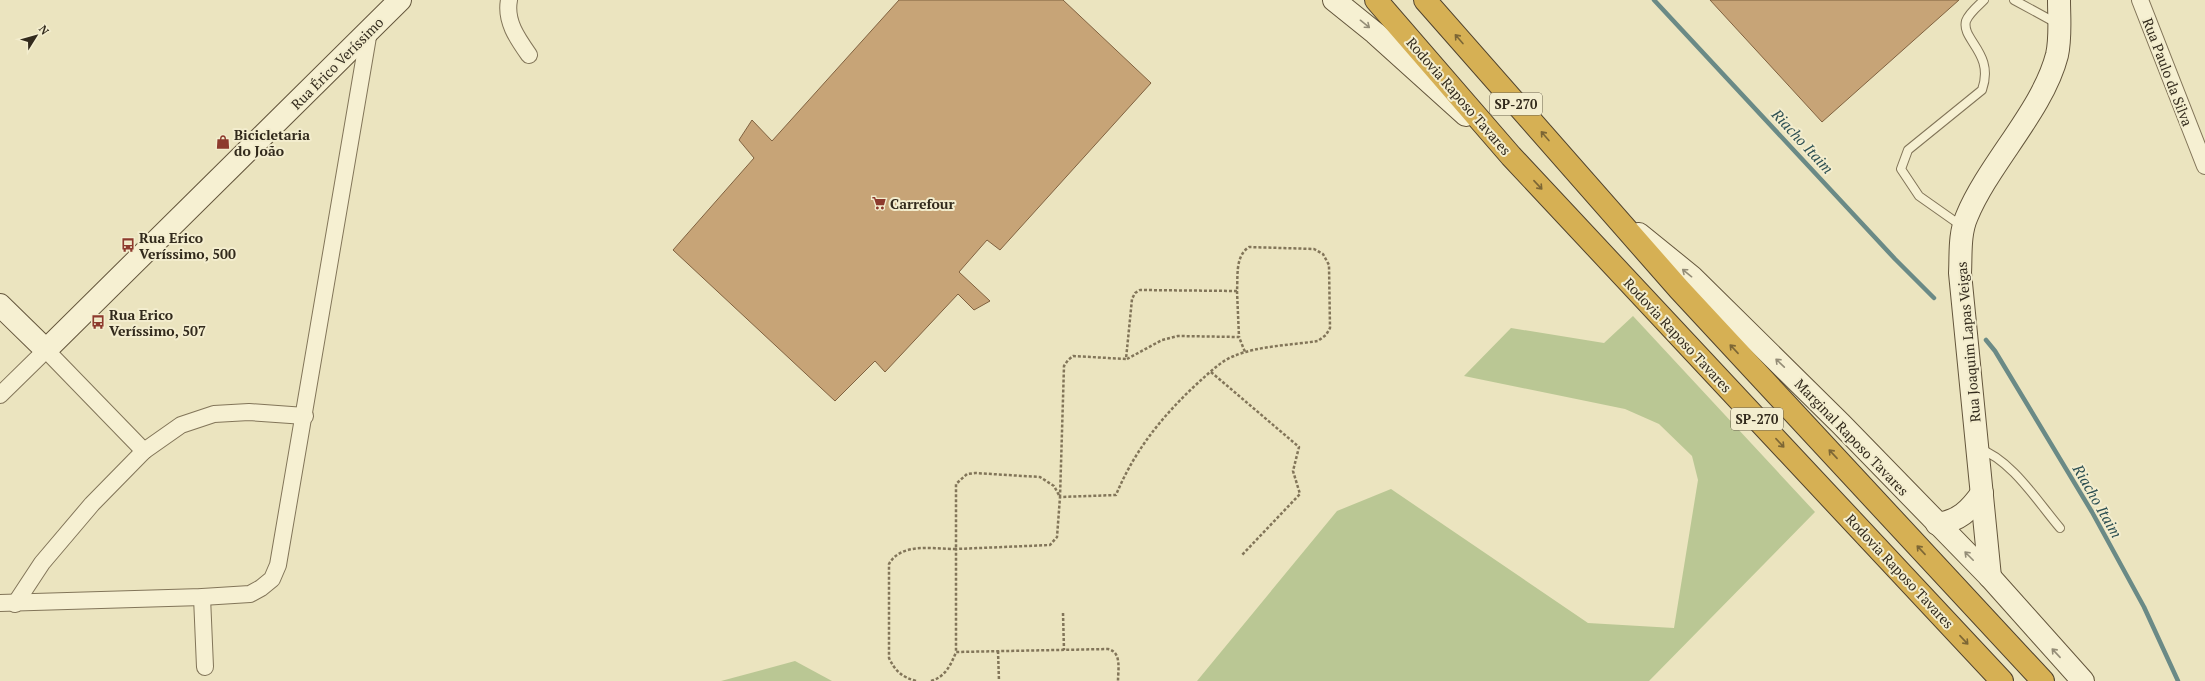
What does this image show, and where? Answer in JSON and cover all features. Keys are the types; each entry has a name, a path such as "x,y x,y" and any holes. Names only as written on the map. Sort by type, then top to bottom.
{"highway":[{"name":"Rodovia Raposo Tavares","path":"1376,0 1511,156 2002,681"},
{"name":"SP-270","path":"1425,0 1679,289 2043,681"}],"main road":[{"name":"Rua Érico Veríssimo","path":"46,350 400,0"},
{"path":"1334,0 1375,33 1511,156"},
{"name":"Rua Joaquim Lapas Veigas","path":"1990,577 1960,273 1964,227 1966,217 1978,194 2046,84 2057,55 2059,0"},
{"name":"Marginal Raposo Tavares","path":"1607,208 1692,277 1841,424 1990,577 2082,681"},
{"path":"0,305 46,350"},
{"path":"1937,524 1959,518 1970,509 1982,493"}],"street":[{"path":"509,0 507,11 514,32 529,55"},
{"name":"Rua Paulo da Silva","path":"2140,0 2205,166"},
{"path":"7,604 250,594 261,588 272,579 278,565 305,416 368,31"},
{"path":"46,350 144,451"},
{"name":"Rua Érico Veríssimo","path":"0,395 46,350"},
{"path":"7,604 92,504 144,451 181,425 214,414 249,412 305,416"},
{"path":"202,597 206,667"}],"lane":[{"path":"1964,227 1919,196 1901,169 1908,150 1982,90 1986,68 1982,55 1966,27 1967,20 1984,0"},
{"path":"2014,0 2059,24"},
{"path":"1978,448 1988,451 2006,464 2060,528"}],"path":[{"path":"1060,497 1116,495 1136,453 1158,422 1211,372 1233,356 1245,352 1318,341 1326,335 1330,328 1329,265 1323,254 1314,249 1249,247 1243,251 1239,258 1237,291 1239,336 1245,352"},
{"path":"1126,359 1132,298 1135,293 1146,289 1237,291"},
{"path":"916,681 906,678 894,669 889,658 890,564 893,556 901,551 911,549 956,550 1050,544 1057,537 1060,497 1064,366 1068,360 1073,356 1126,359 1162,340 1178,336 1239,336"},
{"path":"1211,372 1299,446 1292,471 1300,494 1242,555"},
{"path":"931,681 938,679 946,672 952,663 956,652 956,484 967,474 976,473 1040,477 1054,486 1060,497"},
{"path":"1063,613 1064,650"},
{"path":"956,652 1114,650 1118,656 1118,681"},
{"path":"998,651 999,681"}],"green space":[{"path":"1633,316 1815,512 1649,681 1197,681 1337,511 1391,489 1588,623 1674,628 1698,480 1692,456 1659,424 1625,409 1464,376 1511,328 1604,343"},
{"path":"795,661 832,681 721,681"}],"building":[{"name":"Carrefour","path":"899,0 1063,0 1151,83 1000,250 987,240 959,272 990,301 974,310 958,294 885,372 875,361 835,401 673,250 754,158 739,140 752,120 772,141"},
{"path":"1710,0 1959,0 1822,122"}],"waterway":[{"name":"Riacho Itaim","path":"1654,0 1895,259 1934,298"},
{"name":"Riacho Itaim","path":"1986,340 1995,351 2092,512 2144,607 2178,681"}],"place":[{"name":"Bicicletaria do João","path":"223,142"},
{"name":"Carrefour","path":"879,203"},
{"name":"Rua Erico Veríssimo, 500","path":"128,245"},
{"name":"Rua Erico Veríssimo, 507","path":"98,322"}]}
